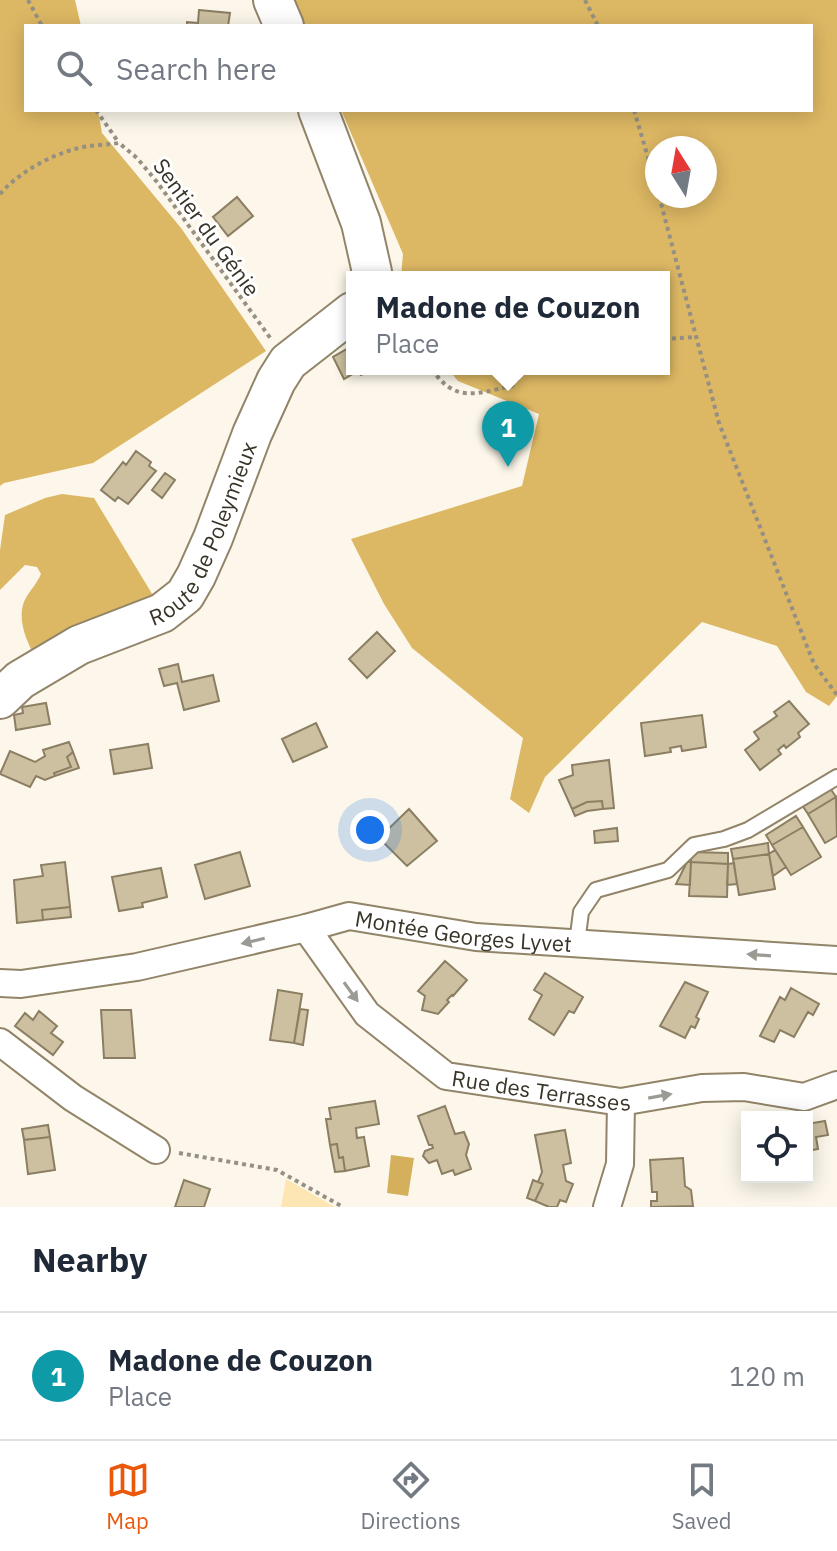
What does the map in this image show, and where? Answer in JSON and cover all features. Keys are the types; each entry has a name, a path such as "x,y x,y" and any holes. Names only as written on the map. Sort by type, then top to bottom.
{"street":[{"path":"273,0 283,24"},
{"path":"319,112 361,223 372,271"},
{"name":"Route de Poleymieux","path":"0,699 20,680 79,645 162,613 185,595 213,538 276,381 288,362 346,317"},
{"name":"Montée Georges Lyvet","path":"0,983 21,984 137,967 349,916 476,937 837,960"},
{"name":"Rue des Terrasses","path":"306,928 367,1014 446,1076 621,1102 702,1088 744,1087 804,1097 837,1085"},
{"path":"0,1042 73,1098 156,1150"},
{"path":"607,1207 620,1164 621,1102"}],"lane":[{"path":"577,943 581,912 596,890 668,870 694,845 748,830 837,777"}],"path":[{"path":"28,0 41,24"},
{"path":"585,0 597,24"},
{"name":"Sentier du Génie","path":"97,112 119,143 137,158 157,182 210,259 288,362"},
{"path":"635,112 645,147"},
{"path":"0,194 35,167 75,149 119,143"},
{"path":"662,208 719,423 814,664 837,695"},
{"path":"670,339 696,337"},
{"path":"436,375 442,384 464,395 512,386 521,375"},
{"path":"156,1150 216,1157 250,1167 277,1170 343,1207"}],"shaded area":[{"path":"0,0 75,0 81,24 24,24 24,112 98,112 102,133 181,228 266,351 93,463 0,486"},
{"path":"293,0 837,0 837,696 829,706 806,692 777,646 702,622 545,777 529,813 510,799 523,738 412,648 384,604 351,539 522,486 539,414 458,381 453,375 670,375 670,271 402,271 403,254 342,112 813,112 813,24 304,24"},
{"path":"62,494 94,498 154,597 32,651 24,631 22,610 41,574 37,567 25,565 0,590 0,550 5,515"},
{"path":"391,1155 414,1158 408,1196 387,1193"},
{"path":"286,1179 335,1207 281,1207"}],"building":[{"path":"199,10 230,13 228,24 187,24 187,22 198,23"},
{"path":"237,197 253,216 228,236 213,217"},
{"path":"346,349 346,375 351,375 344,379 333,357"},
{"path":"136,451 151,462 149,466 156,471 128,504 118,497 115,501 101,490"},
{"path":"165,473 175,480 162,498 152,490"},
{"path":"377,632 395,651 367,678 349,659"},
{"path":"178,664 182,682 213,675 219,701 184,710 177,683 164,686 159,669"},
{"path":"789,701 809,724 798,733 800,737 786,748 784,745 778,750 781,754 760,770 745,750 759,739 754,732 777,716 774,712"},
{"path":"46,703 50,724 16,730 14,715 23,713 22,707"},
{"path":"702,715 706,747 682,751 681,746 670,748 671,752 645,756 641,723"},
{"path":"316,723 327,747 293,762 282,739"},
{"path":"69,742 73,752 67,757 71,767 54,773 55,776 45,780 36,776 30,787 0,774 10,751 35,762 45,756 43,750"},
{"path":"148,744 152,768 114,774 110,750"},
{"path":"73,752 79,768 55,776 54,773 71,767 67,757"},
{"path":"609,760 614,808 603,809 602,801 587,802 572,809 559,780 573,775 572,765"},
{"path":"830,788 836,797 808,814 802,805"},
{"path":"836,797 837,836 825,843 808,814"},
{"path":"602,801 603,809 575,816 572,809 587,802"},
{"path":"409,809 437,841 407,866 379,838"},
{"path":"796,816 803,827 772,845 766,835"},
{"path":"803,827 821,857 791,875 772,845"},
{"path":"617,828 618,841 595,843 594,831"},
{"path":"768,843 769,854 733,859 731,849"},
{"path":"775,850 786,867 773,876 769,854"},
{"path":"240,852 250,886 205,899 195,865"},
{"path":"691,852 728,853 728,864 691,862"},
{"path":"769,854 775,889 739,895 733,859"},
{"path":"65,862 70,907 42,910 43,920 17,923 14,880 43,876 41,865"},
{"path":"687,862 691,862 690,885 676,884"},
{"path":"691,862 728,864 727,897 689,896"},
{"path":"734,863 737,884 727,885 728,864"},
{"path":"161,868 167,897 142,903 143,907 119,911 112,877"},
{"path":"70,907 71,917 43,920 42,910"},
{"path":"445,961 467,980 438,1014 422,1010 425,996 418,991"},
{"path":"545,973 583,997 574,1013 569,1011 554,1035 529,1019 542,995 534,990"},
{"path":"685,982 708,992 696,1017 699,1019 695,1028 691,1026 685,1038 660,1026"},
{"path":"791,988 819,1004 813,1015 808,1012 794,1037 780,1030 774,1042 760,1036 780,997 785,1000"},
{"path":"278,990 302,994 294,1043 270,1040"},
{"path":"300,1009 308,1010 303,1045 294,1043"},
{"path":"101,1010 131,1010 135,1058 104,1058"},
{"path":"39,1011 57,1026 51,1033 63,1042 53,1055 15,1026 25,1013 33,1020"},
{"path":"375,1101 379,1124 356,1128 357,1138 364,1137 369,1166 345,1171 337,1144 330,1145 326,1119 331,1119 329,1108"},
{"path":"445,1106 455,1134 464,1132 469,1144 466,1155 471,1169 455,1175 453,1170 442,1174 437,1160 429,1163 423,1156 425,1151 433,1148 418,1116"},
{"path":"825,1121 828,1135 816,1137 818,1149 813,1150 813,1123"},
{"path":"48,1125 50,1137 24,1140 22,1129"},
{"path":"565,1130 571,1163 563,1165 566,1181 573,1184 566,1202 560,1200 557,1207 549,1207 535,1201 543,1184 538,1182 542,1172 535,1135"},
{"path":"50,1137 55,1170 28,1174 24,1140"},
{"path":"337,1144 345,1171 335,1172 330,1145"},
{"path":"683,1158 685,1186 691,1190 693,1206 651,1207 651,1201 657,1201 657,1192 652,1192 650,1160"},
{"path":"184,1180 210,1189 204,1207 175,1207"},
{"path":"533,1180 543,1184 535,1201 527,1198"}],"place":[{"name":"Madone de Couzon","path":"508,467"}]}
